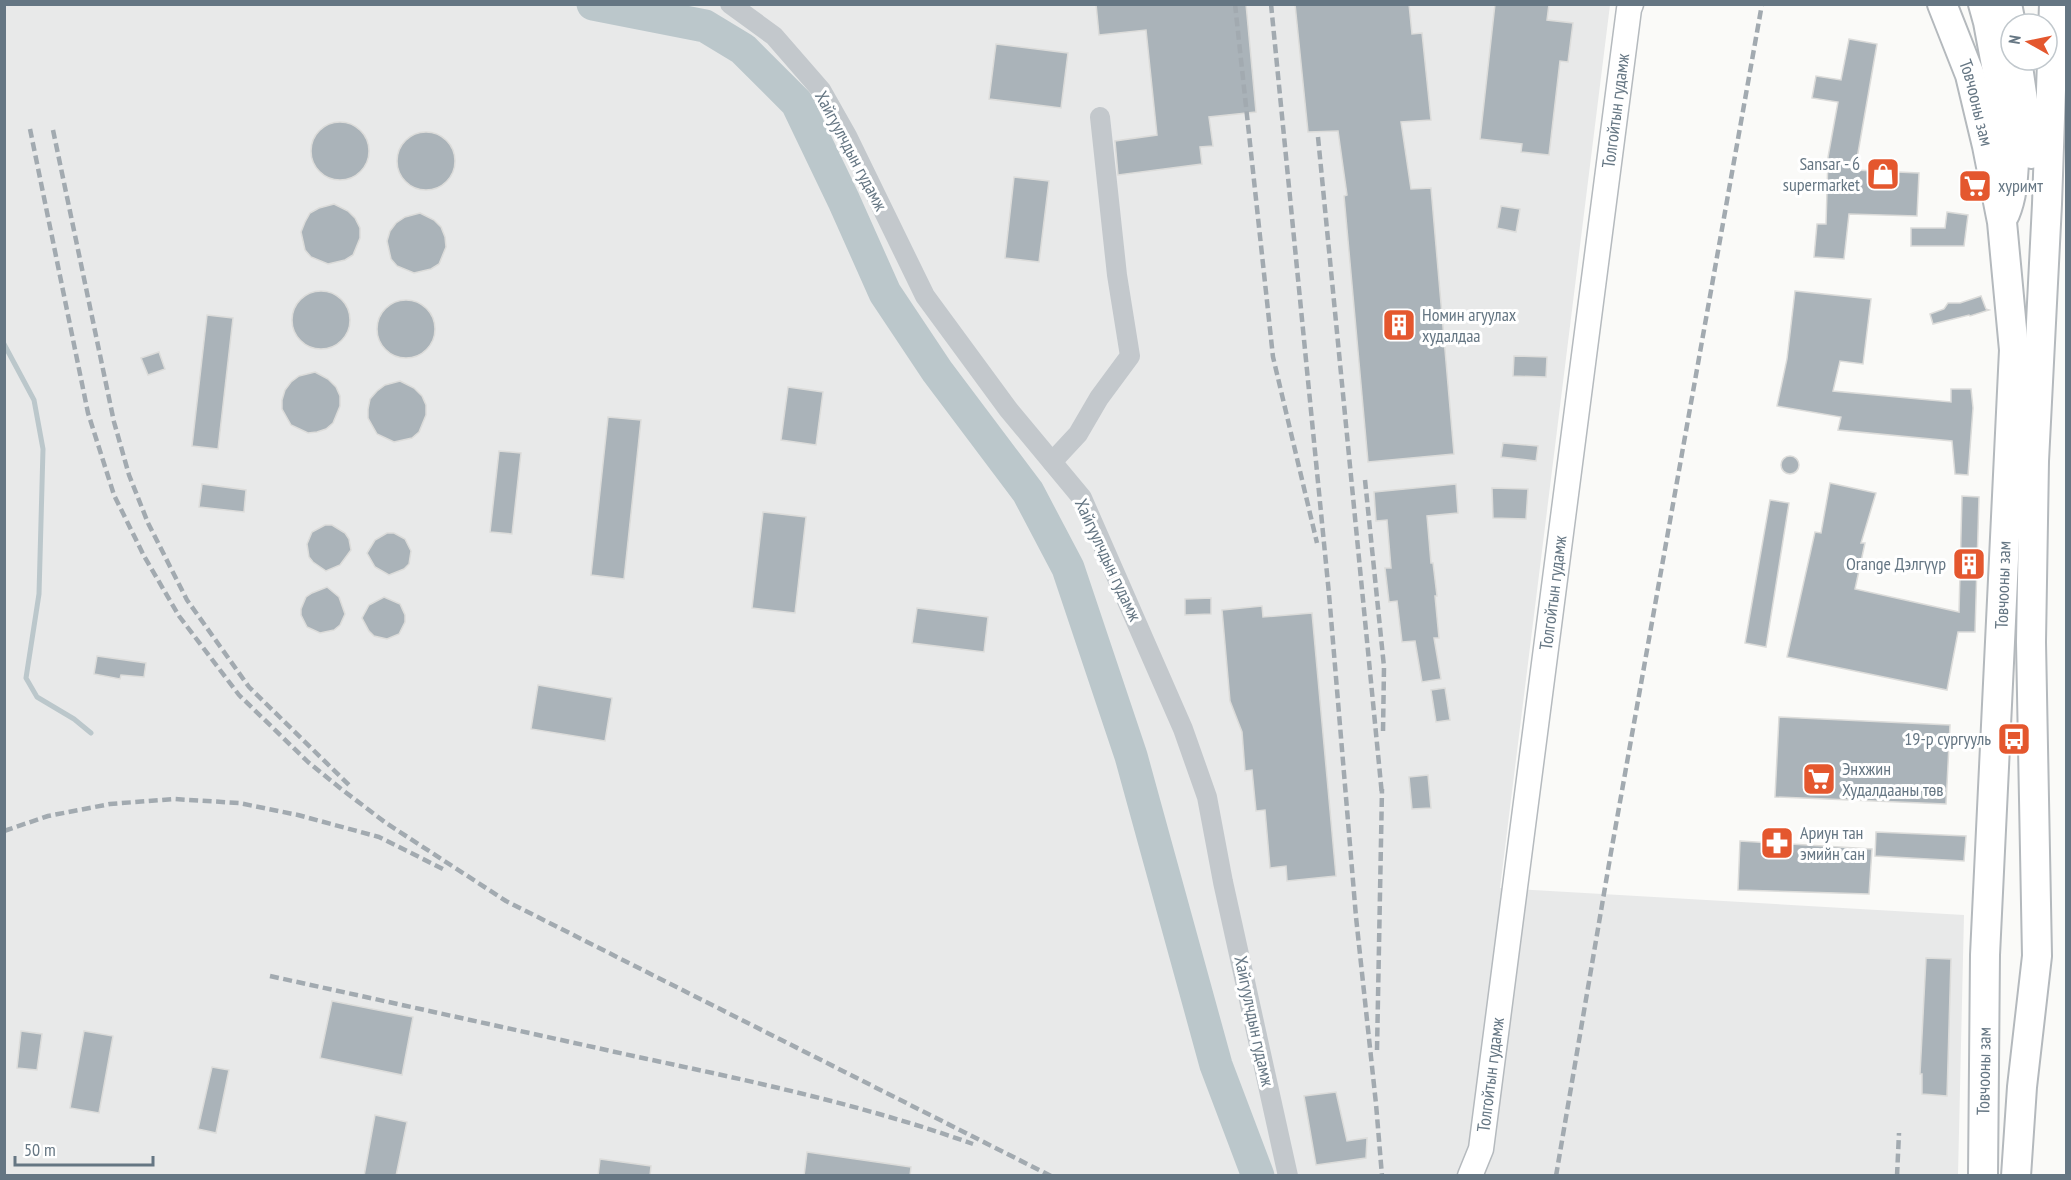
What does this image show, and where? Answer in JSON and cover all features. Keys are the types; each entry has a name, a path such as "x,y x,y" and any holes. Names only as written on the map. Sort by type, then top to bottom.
{"highway":[{"name":"Товчооны зам","path":"1942,4 1965,60 1976,98 2002,222 2014,350 1985,955 1983,1176"},
{"path":"1983,4 2014,162 2010,203 2002,222"},
{"name":"Товчооны зам","path":"2016,1176 2022,1087 2037,956 2031,642 2034,461 2041,357 2054,4"},
{"path":"2019,72 2032,164 2048,188"}],"main road":[{"name":"Толгойтын гудамж","path":"1470,1176 1481,1149 1630,6"}],"street":[{"name":"Хайгуулчдын гудамж","path":"730,4 774,36 821,90 847,136 925,296 1008,409 1082,498 1183,729 1207,797 1223,882 1288,1176"},
{"path":"1052,462 1078,434 1099,398 1130,356 1117,275 1100,117"}],"shaded area":[{"path":"5,5 1610,5 1500,888 1964,915 1958,1175 5,1176"}],"building":[{"path":"1096,4 1246,4 1256,112 1209,117 1213,146 1200,147 1202,164 1118,175 1115,141 1157,135 1146,30 1099,35"},
{"path":"1295,4 1409,4 1412,34 1422,33 1431,120 1401,122 1411,189 1431,188 1454,454 1368,462 1344,196 1347,195 1338,131 1308,132"},
{"path":"1495,4 1549,4 1547,20 1573,23 1568,62 1560,61 1549,155 1521,152 1522,144 1480,139"},
{"path":"1849,39 1877,44 1855,170 1919,173 1917,216 1849,214 1844,259 1814,257 1817,224 1826,224 1828,157 1838,102 1812,98 1816,76 1841,80"},
{"path":"996,44 1068,53 1061,108 989,99"},
{"path":"334,122 346,122 361,130 369,145 369,157 361,172 346,180 334,180 319,172 311,157 311,145 319,130"},
{"path":"420,132 432,132 447,140 455,155 455,167 447,182 432,190 420,190 405,182 397,167 397,155 405,140"},
{"path":"1014,177 1049,181 1039,262 1005,258"},
{"path":"334,204 348,211 355,218 360,228 360,238 353,255 345,260 328,264 311,257 305,250 301,232 310,213"},
{"path":"1501,206 1520,209 1516,232 1497,228"},
{"path":"1947,212 1968,215 1964,246 1911,246 1911,228 1945,228"},
{"path":"420,213 434,220 441,227 446,247 439,264 431,269 414,273 397,266 391,259 387,241 396,223 405,217"},
{"path":"315,291 327,291 342,299 350,314 350,326 342,341 327,349 315,349 300,341 292,326 292,314 300,299"},
{"path":"1795,291 1871,299 1863,364 1840,361 1833,391 1951,402 1951,389 1971,389 1973,408 1968,475 1955,474 1952,441 1838,430 1841,417 1777,406 1787,359"},
{"path":"1981,296 1986,309 1989,310 1933,324 1930,314 1944,309 1948,303 1960,303"},
{"path":"400,300 412,300 427,308 435,323 435,335 427,350 412,358 400,358 385,350 377,335 377,323 385,308"},
{"path":"207,315 233,318 218,449 192,446"},
{"path":"159,352 165,369 148,375 141,358"},
{"path":"1514,356 1547,357 1546,377 1513,376"},
{"path":"315,372 328,379 336,387 340,396 340,406 333,423 326,429 308,433 291,425 282,409 282,400 291,382 299,376"},
{"path":"400,381 414,388 422,396 426,405 426,415 419,432 412,438 394,442 377,434 368,418 368,409 370,399 377,391 385,385"},
{"path":"788,387 823,392 816,445 781,440"},
{"path":"608,417 641,420 624,579 591,575"},
{"path":"1503,443 1538,446 1536,461 1501,457"},
{"path":"499,451 521,453 512,534 490,532"},
{"path":"1790,456 1796,459 1799,465 1796,471 1790,474 1784,471 1781,465 1784,459"},
{"path":"1830,483 1876,493 1861,543 1865,543 1855,589 1959,612 1962,496 1979,497 1975,632 1958,632 1947,690 1787,657 1815,532 1821,533"},
{"path":"202,484 246,490 244,512 199,507"},
{"path":"1456,484 1458,513 1427,516 1431,563 1433,563 1437,596 1435,596 1439,638 1434,638 1441,679 1422,682 1415,641 1402,642 1397,601 1389,602 1385,568 1391,568 1387,520 1376,521 1374,492"},
{"path":"1492,488 1528,489 1526,519 1493,518"},
{"path":"1770,500 1789,503 1766,647 1745,643"},
{"path":"763,512 806,517 795,613 752,608"},
{"path":"325,525 332,525 345,533 351,550 340,565 326,571 309,557 307,544 312,532"},
{"path":"387,533 394,533 405,539 411,551 409,564 404,569 389,575 375,567 367,553 375,540"},
{"path":"327,587 339,597 345,614 340,625 334,630 320,633 307,627 301,615 301,609 306,597"},
{"path":"384,597 400,604 405,615 405,622 399,634 387,639 374,636 362,618 369,605"},
{"path":"1211,598 1211,614 1185,615 1185,599"},
{"path":"1262,606 1263,617 1312,613 1336,876 1287,881 1286,866 1270,868 1265,810 1256,811 1252,770 1245,771 1242,732 1230,701 1222,610"},
{"path":"917,608 988,617 984,652 912,643"},
{"path":"97,656 146,663 144,677 121,675 120,679 94,674"},
{"path":"538,685 612,698 605,741 531,729"},
{"path":"1445,688 1450,720 1436,722 1431,690"},
{"path":"1779,717 1950,725 1946,804 1775,797"},
{"path":"1428,775 1431,808 1412,809 1409,777"},
{"path":"1876,832 1966,836 1964,861 1875,856"},
{"path":"1740,841 1872,849 1869,894 1738,890"},
{"path":"1926,958 1951,959 1947,1096 1922,1094 1922,1074 1920,1074"},
{"path":"332,1001 413,1017 402,1075 320,1058"},
{"path":"21,1031 42,1034 37,1070 17,1068"},
{"path":"84,1031 113,1036 99,1113 70,1108"},
{"path":"212,1067 229,1070 216,1133 198,1129"},
{"path":"1336,1092 1347,1141 1367,1138 1366,1158 1316,1165 1304,1096"},
{"path":"375,1115 407,1122 396,1176 364,1176"},
{"path":"807,1152 911,1167 910,1176 804,1176"},
{"path":"600,1159 651,1166 650,1176 598,1176"}],"waterway":[{"path":"593,4 705,26 743,49 797,103 885,293 937,371 1028,492 1068,568 1131,756 1216,1065 1258,1176"},
{"path":"4,344 34,400 43,449 39,594 26,678 37,697 74,719 91,733"}],"railway":[{"path":"1235,4 1273,357 1317,543"},
{"path":"1271,4 1329,594 1356,917 1382,1176"},
{"path":"1556,1176 1610,858 1762,4"},
{"path":"30,129 88,413 114,495 144,556 179,616 239,695 308,762 340,788 386,823 506,901 1051,1176"},
{"path":"53,130 114,422 129,475 148,523 187,600 249,687 349,785"},
{"path":"1318,137 1382,795"},
{"path":"1365,480 1384,667 1383,732"},
{"path":"1377,1050 1382,789"},
{"path":"4,831 48,816 110,804 174,799 239,803 298,815 379,837 445,870"},
{"path":"270,976 765,1085 891,1117 973,1144"},
{"path":"1897,1176 1899,1133"}],"place":[{"name":"Sansar - 6 supermarket","path":"1883,174"},
{"name":"хуримт","path":"1975,186"},
{"name":"Номин агуулах худалдаа","path":"1399,325"},
{"name":"Orange Дэлгүүр","path":"1969,564"},
{"name":"19-р сургууль","path":"2014,739"},
{"name":"Энхжин Худалдааны төв","path":"1819,779"},
{"name":"Ариун тан эмийн сан","path":"1777,843"}]}
